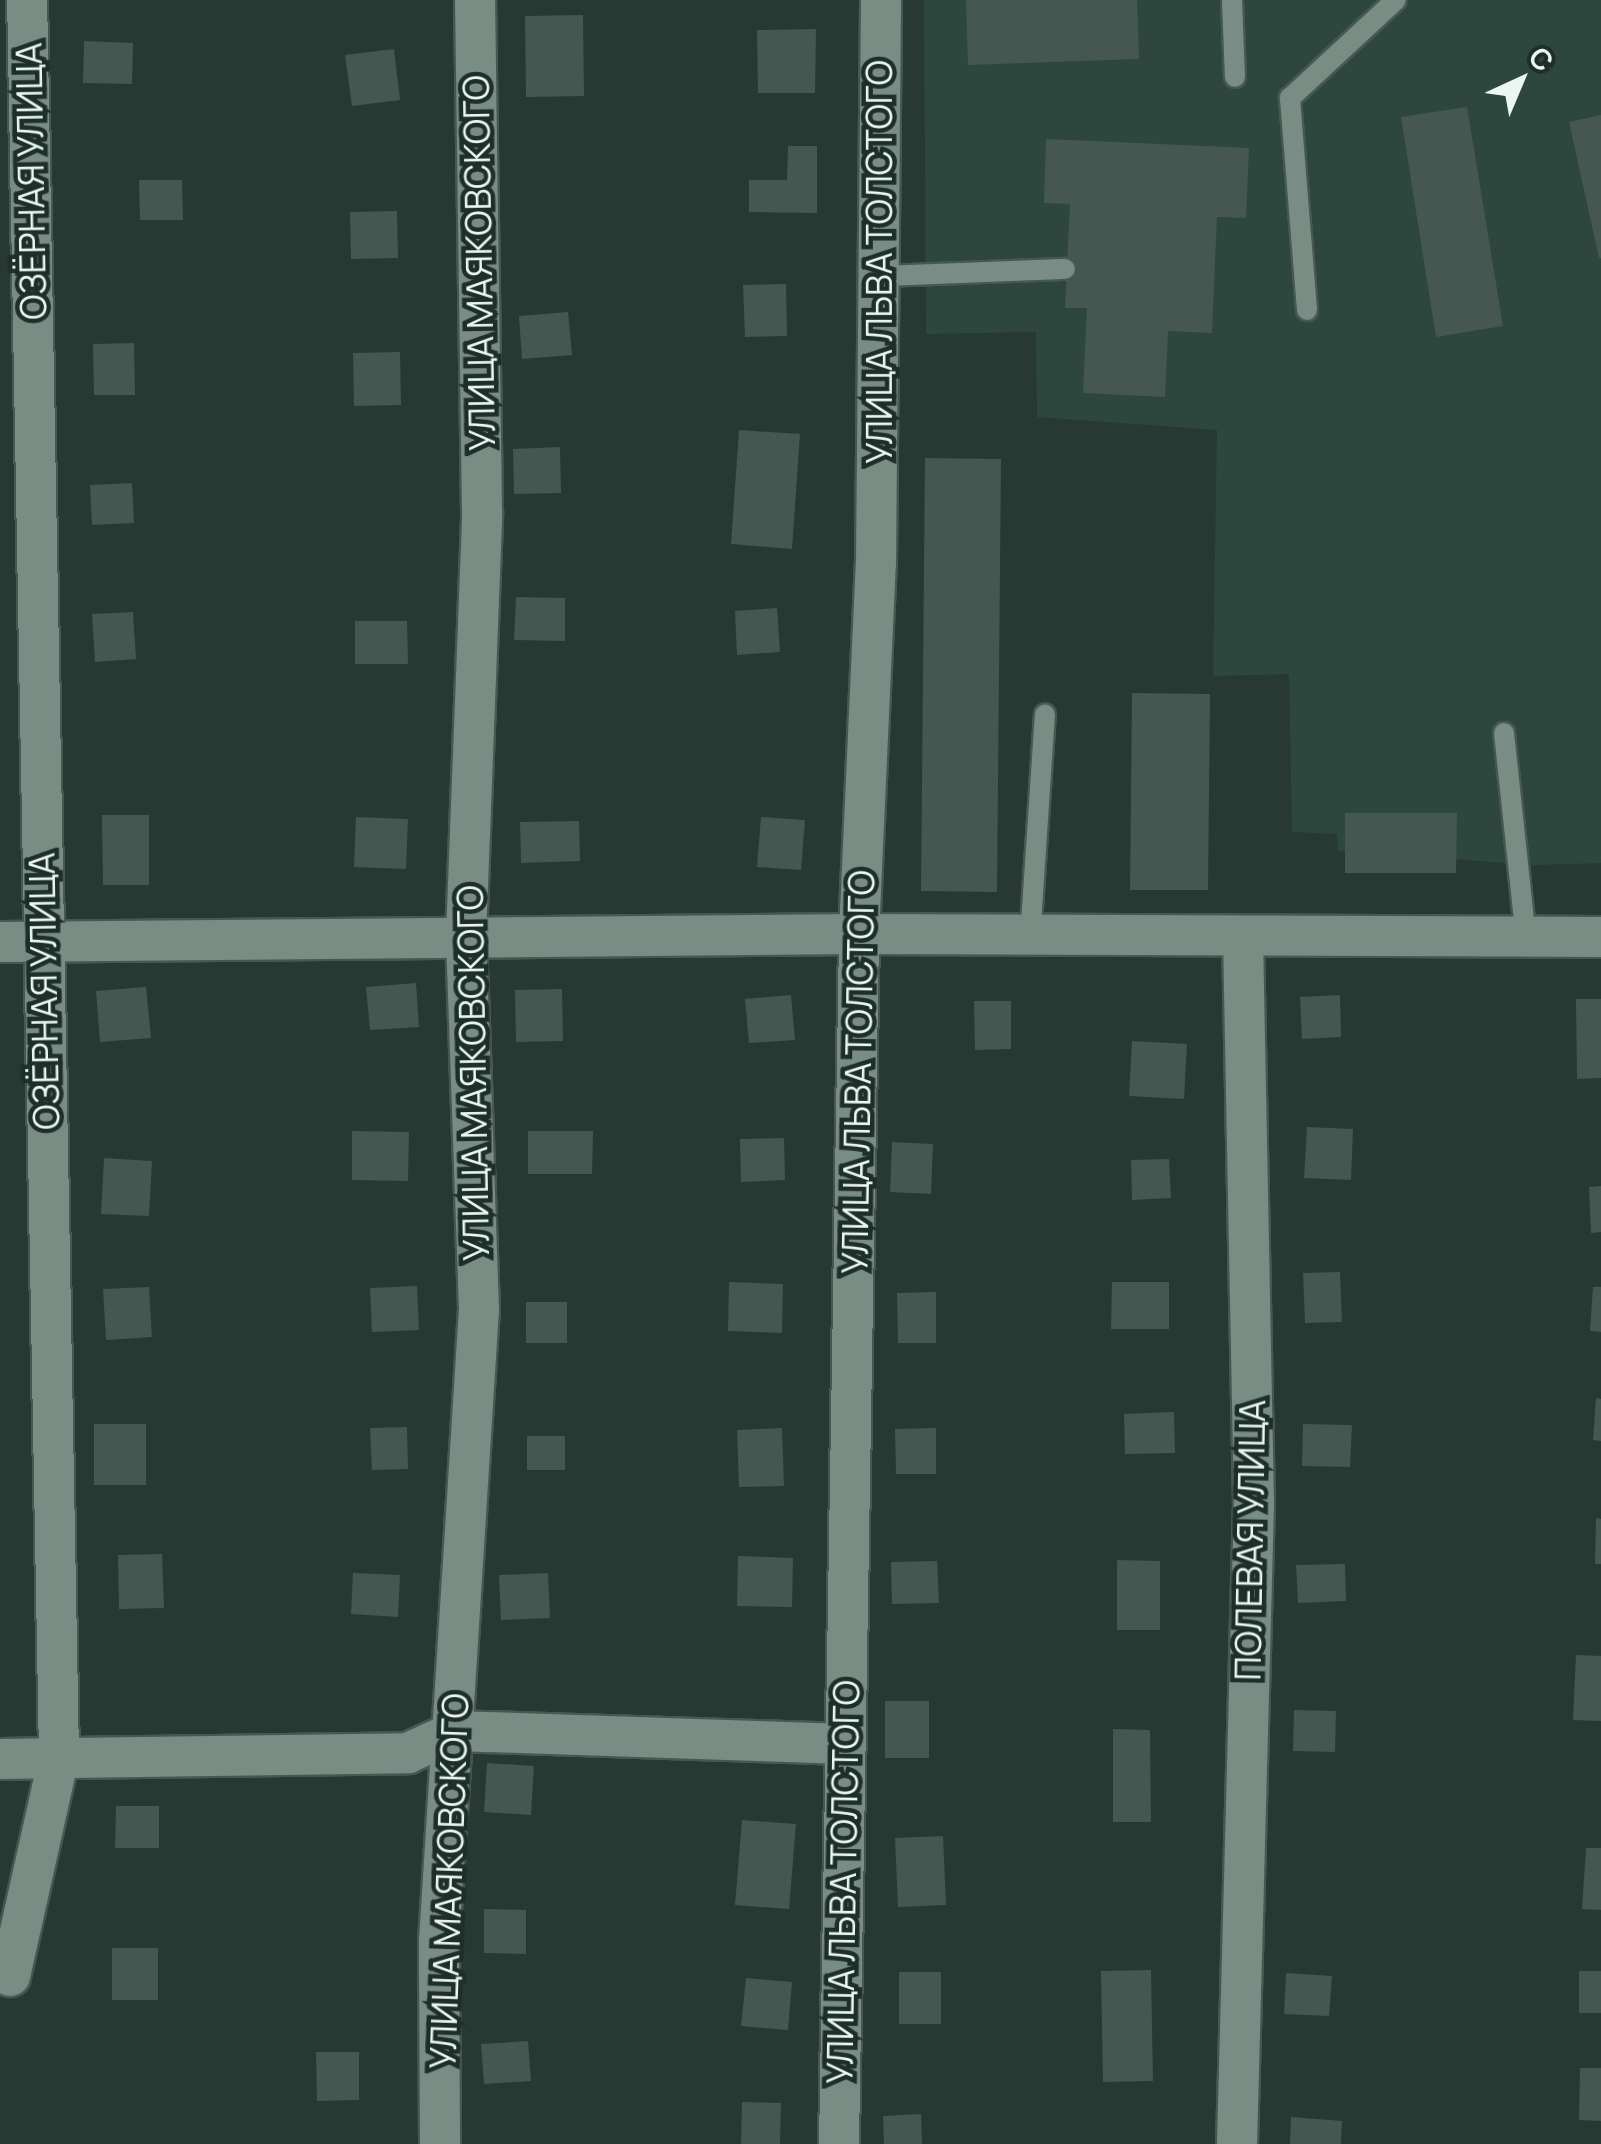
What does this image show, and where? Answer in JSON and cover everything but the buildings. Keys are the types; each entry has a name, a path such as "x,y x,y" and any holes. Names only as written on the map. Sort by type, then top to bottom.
{"street":[{"name":"ОЗЁРНАЯ УЛИЦА","path":"10,1976 59,1756 27,0"},
{"name":"УЛИЦА МАЯКОВСКОГО","path":"440,2144 439,1941 456,1731 463,1494 479,1310 466,938 482,512 476,0"},
{"name":"УЛИЦА ЛЬВА ТОЛСТОГО","path":"839,2144 859,934 876,563 881,0"},
{"path":"0,942 859,934 1030,939 1601,937"},
{"name":"ПОЛЕВАЯ УЛИЦА","path":"1237,2144 1254,1505 1244,937"},
{"path":"0,1759 408,1753 456,1731 846,1744"}],"lane":[{"path":"1232,0 1236,77"},
{"path":"1306,310 1290,98 1396,0"},
{"path":"881,276 1065,269"},
{"path":"1030,939 1044,714"},
{"path":"1504,733 1526,940"}],"shaded area":[{"path":"924,0 1601,0 1601,863 1535,865 1338,851 1337,834 1292,832 1289,674 1213,676 1217,430 1037,417 1036,332 926,334"}]}
